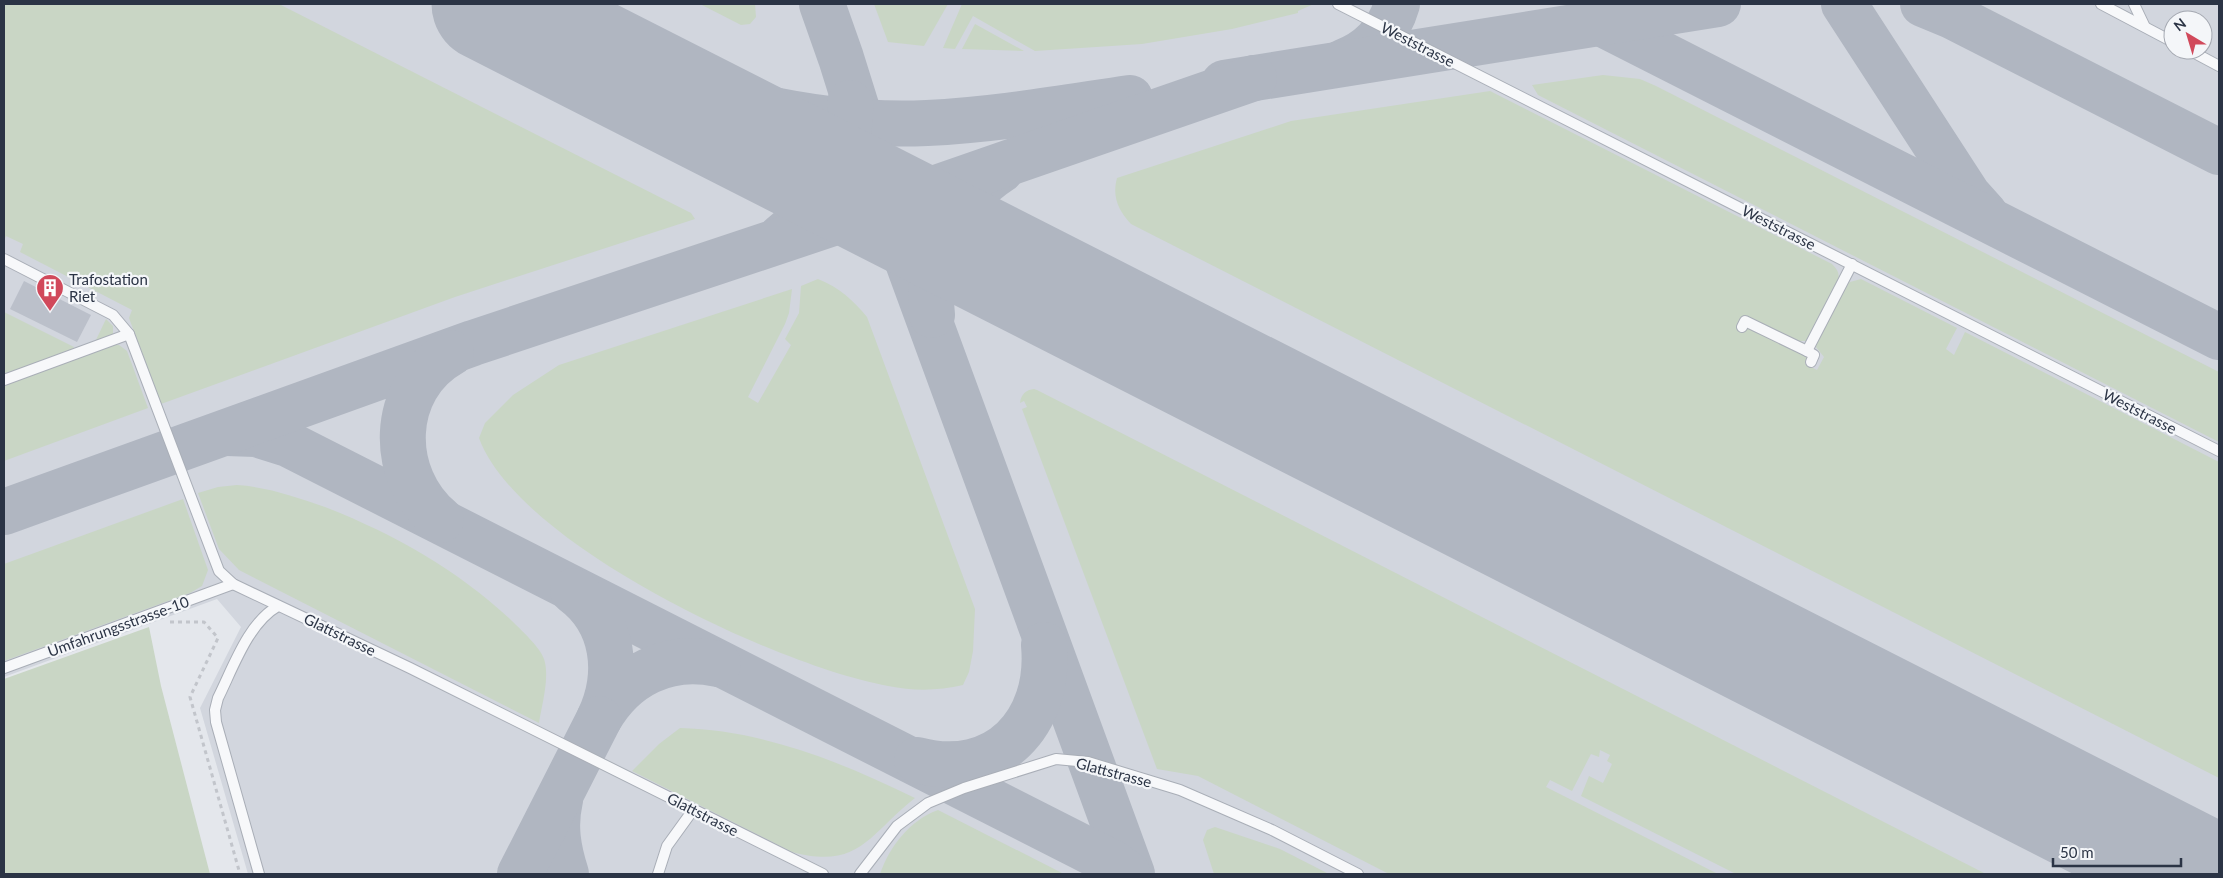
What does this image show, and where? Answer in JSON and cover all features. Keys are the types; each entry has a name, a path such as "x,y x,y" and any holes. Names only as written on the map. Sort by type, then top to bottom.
{"lane":[{"name":"Weststrasse","path":"1338,4 2219,451"},
{"path":"2101,4 2163,36"},
{"path":"2134,4 2139,19 2145,26"},
{"path":"2208,60 2219,66"},
{"name":"Glattstrasse","path":"4,259 113,315 129,334 219,570 233,584 410,668 823,874"},
{"path":"1807,351 1852,264"},
{"path":"1742,327 1745,321 1807,351 1814,355 1811,362"},
{"path":"4,380 129,334"},
{"name":"Umfahrungsstrasse-10","path":"4,668 233,584"},
{"path":"259,874 216,722 215,710 218,696 252,631 262,618 278,606"},
{"name":"Glattstrasse","path":"860,874 897,826 928,803 964,788 1056,759 1088,762 1180,790 1272,830 1358,874"},
{"path":"658,874 667,846 694,810"}],"shaded area":[{"path":"4,4 2219,4 2219,874 248,874 200,708 241,627 217,599 4,677"}],"green space":[{"path":"4,4 279,4 691,213 695,219 455,297 161,404 129,318 132,310 20,252 23,244 6,236 4,241"},
{"path":"700,4 755,4 756,17 750,24 741,25"},
{"path":"874,4 948,4 924,46 888,42"},
{"path":"962,4 1314,4 1298,11 1298,13 1232,29 1142,44 1035,51 973,16 955,49 943,48"},
{"path":"975,24 1024,51 962,49"},
{"path":"1603,75 1640,79 1656,86 2219,372 2219,442 1538,95 1532,85"},
{"path":"1490,91 1832,264 1838,272 1838,282 1810,337 1806,341 1793,341 1744,316 1738,328 1744,332 1747,325 1808,357 1805,364 1817,370 1824,357 1816,347 1817,340 1845,286 1850,282 1861,279 1957,328 1946,349 1954,355 1965,332 2219,462 2219,778 1131,224 1117,203 1115,191 1117,178 1291,121"},
{"path":"818,279 846,295 867,317 975,609 973,651 969,672 963,685 925,690 907,689 841,674 784,654 721,627 658,595 597,558 544,519 503,479 479,438 485,423 513,395 559,365 792,289 789,313 785,324 748,397 758,403 791,345 785,339 799,313 801,286"},
{"path":"4,312 74,347 72,351 4,376"},
{"path":"106,319 113,326 113,334 95,342"},
{"path":"111,345 119,345 127,351 148,408 4,461 4,384"},
{"path":"1034,389 1986,874 1736,874 1581,796 1589,776 1603,783 1612,764 1607,761 1610,755 1600,750 1599,757 1591,754 1572,791 1550,780 1546,787 1718,874 1389,874 1198,776 1157,769 1022,409 1027,407 1024,401 1020,403 1024,393"},
{"path":"237,485 282,493 351,518 400,541 470,585 512,621 542,654 546,666 546,682 539,723 239,570 219,549 198,493 218,487"},
{"path":"183,499 208,570 202,586 190,593 4,661 4,564"},
{"path":"149,627 161,686 210,874 4,874 4,679"},
{"path":"680,728 711,730 741,735 801,750 859,772 915,798 874,836 849,852 833,856 815,856 792,852 632,771 659,744"},
{"path":"938,810 1064,874 880,874 889,854 902,836 918,820"},
{"path":"1215,827 1280,849 1329,874 1214,874 1203,840 1207,830"}],"building":[{"name":"Trafostation Riet","path":"24,281 91,315 77,342 10,309"}],"taxiway":[{"path":"822,4 887,205 1132,874"},
{"path":"1343,62 1362,53 1377,40 1384,32 1397,4"},
{"path":"1224,83 1718,4"},
{"path":"1844,4 1968,195 1985,214"},
{"path":"1923,4 1952,16 2219,152"},
{"path":"1593,19 2219,337"},
{"path":"558,39 647,74 692,89 738,102 832,119 879,123 927,123 1028,113 1130,98"},
{"path":"4,512 473,343 887,205 1254,78"},
{"path":"781,237 810,209 832,178 846,142 850,103"},
{"path":"932,315 931,294 934,273 946,233 956,215 969,198 1001,170"},
{"path":"441,520 424,502 411,480 405,457 403,433 407,410 416,388 431,368 451,353"},
{"path":"227,433 256,434 288,444 1113,863 1128,874"},
{"path":"573,591 598,618 610,650 610,685 599,719 621,690 634,679 649,671 665,665 682,662 700,661 718,664"},
{"path":"917,760 946,764 972,762 994,753 1013,740 1028,721 1038,699 1044,673 1044,645"},
{"path":"520,874 599,719"},
{"path":"560,800 557,819 558,837 566,874"}],"runway":[{"path":"489,4 2200,874"}],"place":[{"name":"Trafostation Riet","path":"50,312"}]}
